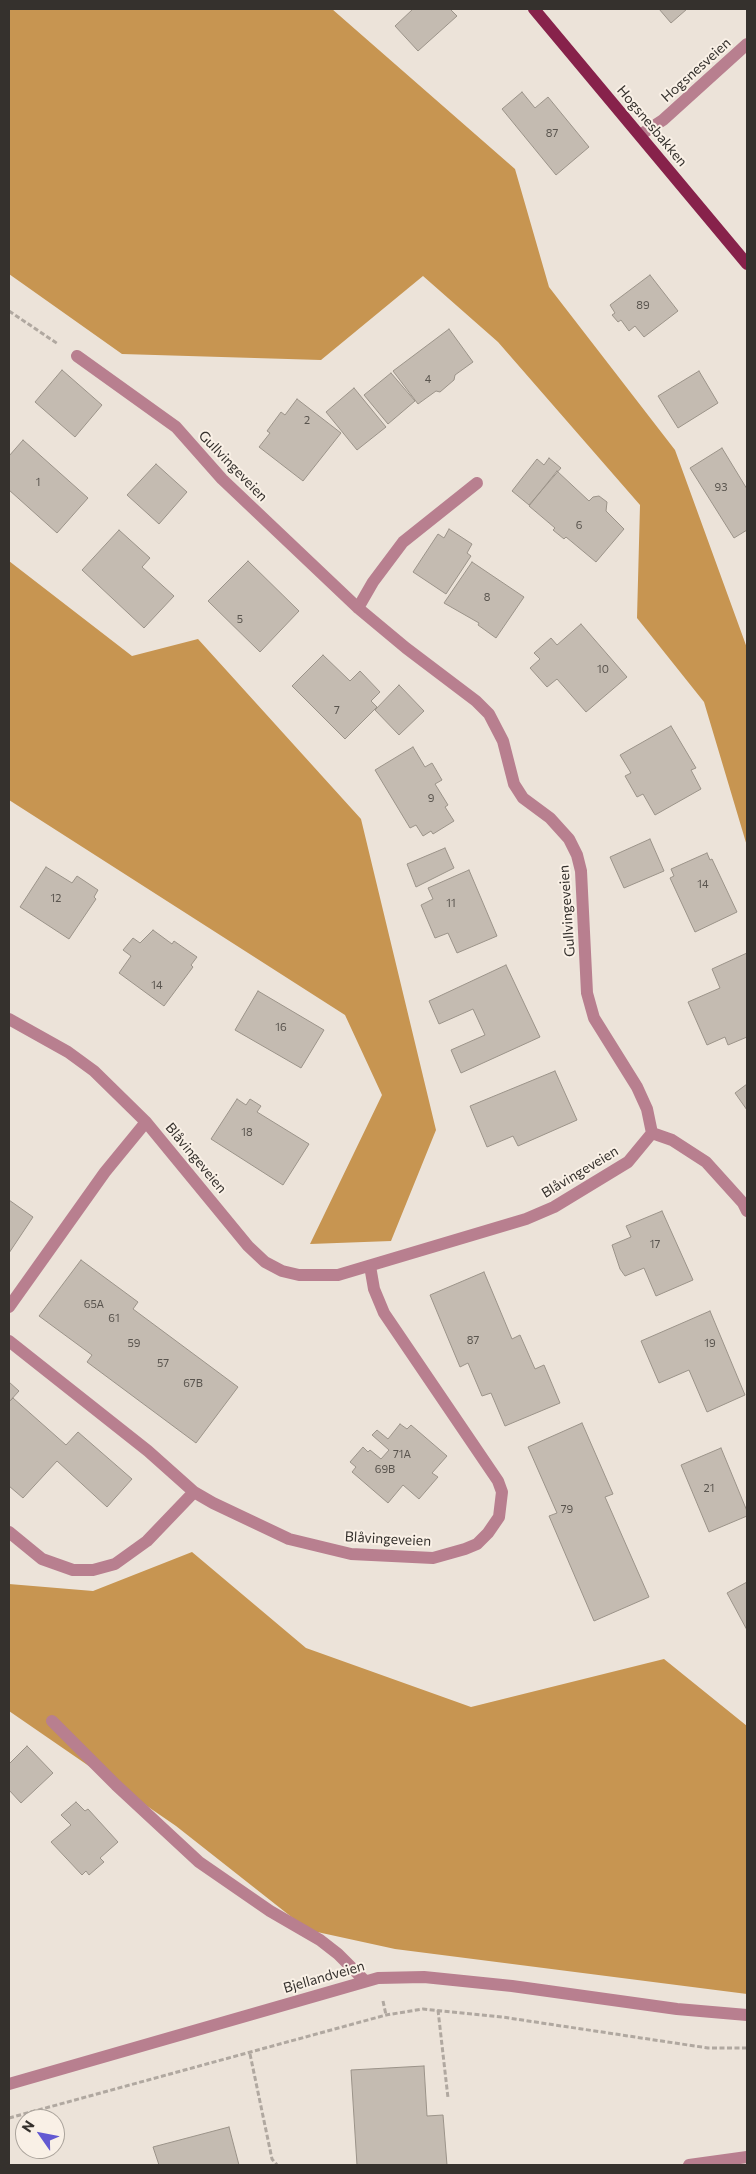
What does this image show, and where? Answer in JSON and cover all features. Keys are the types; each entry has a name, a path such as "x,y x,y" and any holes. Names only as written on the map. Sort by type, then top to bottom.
{"main road":[{"name":"Hogsnesbakken","path":"534,9 747,264"}],"street":[{"name":"Hogsnesveien","path":"640,135 663,120 747,44"},
{"name":"Gullvingeveien","path":"77,356 176,427 222,480 358,608 406,648 476,700 489,714 503,741 514,784 523,798 550,818 569,839 577,855 581,870 587,993 594,1018 637,1087 647,1109 652,1133"},
{"path":"358,608 403,542 477,483"},
{"name":"Blåvingeveien","path":"9,1019 68,1052 94,1070 146,1122 248,1246 265,1262 282,1271 299,1275 338,1274 526,1219 554,1207 628,1162 652,1133"},
{"path":"9,1307 105,1172 146,1122"},
{"path":"652,1133 672,1140 706,1162 743,1203 747,1211"},
{"name":"Blåvingeveien","path":"9,1341 148,1451 194,1492 213,1503 289,1538 350,1554 433,1558 477,1544 488,1533 499,1516 502,1505 502,1492 498,1481 384,1313 374,1289 370,1266"},
{"path":"9,1532 42,1559 73,1570 93,1570 115,1564 147,1542 194,1492"},
{"path":"52,1721 116,1785 198,1862 270,1911 320,1940 364,1980"},
{"name":"Bjellandveien","path":"9,2084 364,1980 378,1978 424,1977 512,1986 677,2009 747,2015"},
{"path":"688,2165 747,2157"}],"path":[{"path":"9,311 77,356"},
{"path":"9,2118 250,2054 386,2015 424,2009 502,2017 708,2048 747,2048"},
{"path":"438,2010 448,2098"},
{"path":"250,2054 272,2159 278,2165"}],"shaded area":[{"path":"9,9 332,9 515,169 549,287 675,450 747,648 747,846 704,702 637,618 640,505 498,342 423,276 321,360 122,354 9,274"},
{"path":"9,561 132,656 198,639 361,819 436,1130 391,1241 310,1244 382,1095 345,1015 9,800"},
{"path":"192,1552 306,1648 471,1707 664,1659 747,1726 747,1994 395,1949 308,1930 176,1826 9,1711 9,1584 93,1591"}],"building":[{"path":"413,9 450,9 457,16 418,51 395,26"},
{"path":"659,9 687,9 671,23"},
{"path":"522,92 535,108 548,97 589,147 556,175 502,109"},
{"path":"650,275 678,311 644,337 635,326 629,331 621,320 618,322 612,315 615,313 610,305"},
{"path":"449,329 473,362 455,375 454,380 440,392 436,391 418,404 393,371"},
{"path":"62,370 102,405 75,437 35,402"},
{"path":"699,371 718,403 678,428 658,396"},
{"path":"391,373 415,401 388,424 364,395"},
{"path":"354,388 386,427 357,450 326,412"},
{"path":"297,399 341,433 303,481 259,447 270,433 267,431 281,412 285,415"},
{"path":"23,440 88,498 57,533 9,490 9,456"},
{"path":"722,448 747,489 747,530 734,538 690,468"},
{"path":"549,458 561,468 529,505 512,491 537,459 544,465"},
{"path":"156,464 187,492 159,524 127,495"},
{"path":"557,471 589,501 593,497 599,496 607,502 606,511 624,529 596,562 566,537 564,539 553,530 555,528 529,506"},
{"path":"449,529 472,544 467,553 471,556 446,594 413,572 438,534 444,538"},
{"path":"119,530 150,558 142,567 174,596 144,628 82,570"},
{"path":"248,561 299,611 260,652 208,601"},
{"path":"472,562 524,597 496,638 478,625 479,623 444,603"},
{"path":"581,624 627,677 586,712 557,679 547,687 530,668 540,659 534,653 551,638 557,645"},
{"path":"323,655 350,681 360,671 380,692 371,701 377,707 345,739 292,686"},
{"path":"399,685 424,711 399,735 375,710"},
{"path":"671,726 696,768 691,770 701,789 655,815 643,794 637,797 625,776 631,773 620,755"},
{"path":"413,747 425,767 432,763 442,780 435,784 448,805 445,807 454,821 433,834 431,831 423,836 416,825 410,828 375,770"},
{"path":"650,839 664,871 624,888 610,857"},
{"path":"445,848 454,868 416,887 407,864"},
{"path":"707,853 710,860 712,859 737,912 695,932 670,878 674,876 671,869"},
{"path":"46,867 72,883 77,876 98,890 94,897 96,899 69,939 20,907"},
{"path":"469,870 497,936 457,953 448,933 435,938 421,905 433,899 428,888"},
{"path":"153,930 172,944 174,941 197,957 191,965 193,967 164,1006 119,973 131,956 123,950 133,938 140,943"},
{"path":"747,953 747,1037 728,1045 725,1037 707,1045 688,1002 720,988 712,969"},
{"path":"506,965 540,1037 461,1073 451,1050 485,1035 473,1009 439,1024 429,1001"},
{"path":"258,991 324,1030 301,1068 235,1030"},
{"path":"555,1071 577,1120 518,1146 513,1136 487,1147 470,1106"},
{"path":"747,1084 747,1110 735,1093"},
{"path":"237,1099 246,1105 250,1099 261,1106 257,1112 309,1144 283,1185 211,1139"},
{"path":"9,1200 33,1217 9,1253"},
{"path":"662,1211 693,1280 656,1296 644,1268 625,1276 620,1269 612,1245 631,1237 626,1226"},
{"path":"81,1260 138,1302 133,1309 238,1387 196,1443 87,1362 92,1355 39,1316"},
{"path":"484,1272 512,1339 520,1335 535,1369 544,1365 560,1403 505,1426 491,1393 482,1396 468,1363 460,1367 430,1295"},
{"path":"710,1311 745,1395 707,1412 689,1370 659,1383 641,1341"},
{"path":"9,1382 19,1391 9,1402"},
{"path":"13,1398 66,1445 78,1432 132,1479 107,1507 57,1461 23,1498 9,1486 9,1402"},
{"path":"582,1423 613,1494 605,1497 649,1597 594,1621 549,1516 557,1513 528,1447"},
{"path":"400,1424 407,1429 411,1425 447,1456 432,1473 438,1477 419,1499 403,1485 388,1503 352,1472 356,1467 350,1462 363,1447 381,1459 389,1450 372,1435 377,1430 388,1439"},
{"path":"721,1448 747,1511 747,1516 709,1532 681,1465"},
{"path":"747,1582 747,1630 727,1593"},
{"path":"27,1746 53,1773 21,1803 9,1790 9,1764"},
{"path":"76,1802 85,1811 88,1809 118,1842 100,1858 104,1862 89,1875 86,1871 82,1875 51,1842 71,1825 61,1815"},
{"path":"424,2066 427,2116 443,2115 447,2165 357,2165 351,2070"},
{"path":"229,2127 239,2165 159,2165 153,2147"}]}
